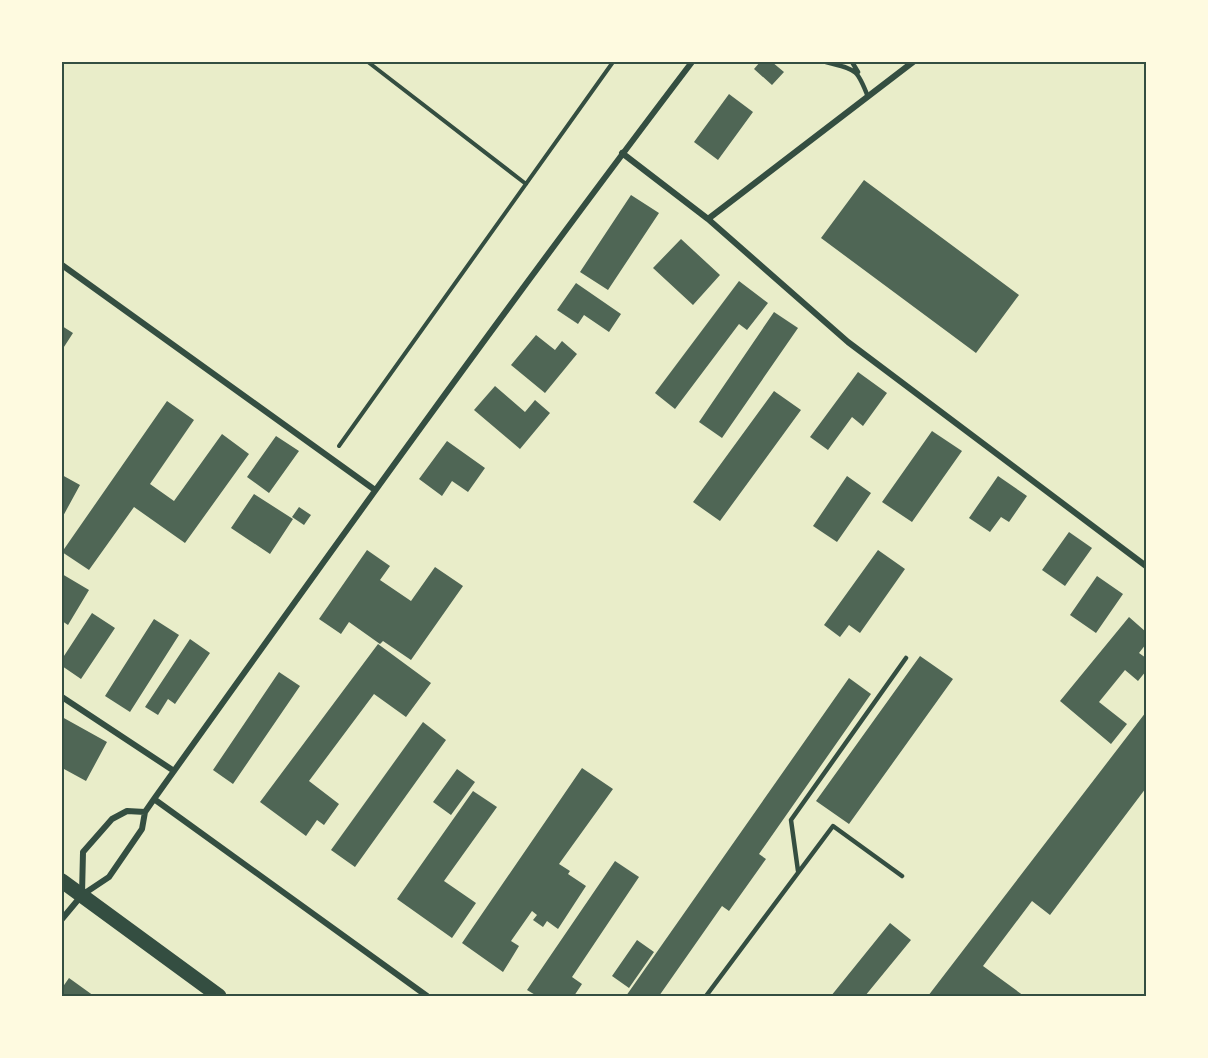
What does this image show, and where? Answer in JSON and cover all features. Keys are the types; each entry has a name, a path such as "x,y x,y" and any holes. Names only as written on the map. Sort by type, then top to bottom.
{"main road":[{"path":"62,881 219,996"}],"street":[{"path":"62,919 82,895 109,877 142,829 145,812 375,490 622,153 692,62"},
{"path":"708,219 913,62"},
{"path":"622,153 708,219 848,342 1146,566"},
{"path":"62,265 375,490"},
{"path":"62,697 174,771"},
{"path":"154,799 426,996"},
{"path":"82,895 83,852 112,819 127,811 145,812"}],"lane":[{"path":"826,62 846,67"},
{"path":"840,62 859,74"},
{"path":"852,62 868,97"},
{"path":"798,871 791,820 906,658"},
{"path":"706,996 833,826 902,876"}],"path":[{"path":"368,62 526,184"},
{"path":"339,446 613,62"}],"building":[{"path":"760,62 772,62 784,72 772,85 754,69"},
{"path":"729,94 753,112 718,160 694,142"},
{"path":"864,180 1019,295 976,353 821,238"},
{"path":"631,195 659,213 608,290 580,272"},
{"path":"681,239 720,275 693,305 653,268"},
{"path":"739,281 768,303 747,330 739,324 675,409 655,393"},
{"path":"576,283 621,314 609,332 584,315 578,324 557,310"},
{"path":"774,312 798,328 722,438 699,422"},
{"path":"62,326 73,333 62,350"},
{"path":"536,335 555,350 562,341 577,354 545,393 511,365"},
{"path":"858,372 887,393 863,426 852,417 828,450 810,437"},
{"path":"495,386 525,412 535,400 550,413 520,449 474,410"},
{"path":"774,391 801,410 720,521 693,502"},
{"path":"167,401 194,420 150,484 174,501 222,434 249,454 185,543 134,507 89,570 62,552"},
{"path":"932,431 962,451 912,522 882,502"},
{"path":"276,436 299,451 269,493 247,477"},
{"path":"447,441 485,468 468,492 452,481 442,496 419,479"},
{"path":"62,475 80,485 62,518"},
{"path":"847,476 871,493 837,542 813,526"},
{"path":"998,476 1027,496 1009,522 1001,517 990,532 969,518"},
{"path":"254,494 293,519 270,554 231,528"},
{"path":"299,507 311,515 304,525 292,517"},
{"path":"1069,532 1092,548 1065,586 1042,570"},
{"path":"367,550 390,566 380,580 411,601 435,567 463,586 411,660 383,641 380,644 349,622 341,634 319,619"},
{"path":"878,550 905,569 860,633 849,625 840,637 824,625"},
{"path":"62,574 89,590 68,625 62,621"},
{"path":"1097,576 1123,594 1096,633 1070,615"},
{"path":"92,613 115,628 81,679 62,666 62,659"},
{"path":"1129,617 1146,632 1146,644 1139,653 1146,658 1146,671 1138,681 1125,670 1099,702 1127,724 1111,744 1060,701"},
{"path":"154,619 179,635 130,712 105,696"},
{"path":"190,639 210,653 175,704 168,699 158,715 145,707"},
{"path":"378,644 431,683 406,717 374,694 309,781 339,804 324,825 317,820 306,836 260,802"},
{"path":"920,656 953,679 849,824 816,801"},
{"path":"279,672 300,686 233,784 213,770"},
{"path":"849,678 871,694 759,854 766,859 729,911 722,906 659,996 626,996"},
{"path":"1146,712 1146,788 1050,915 1032,901 983,966 1024,996 928,996"},
{"path":"62,717 107,742 86,781 64,769 62,774"},
{"path":"423,722 446,740 355,867 331,850"},
{"path":"582,768 613,789 559,864 570,871 568,874 586,886 558,929 547,921 543,927 533,920 537,915 532,911 511,941 519,946 503,972 462,943"},
{"path":"457,769 475,782 451,815 433,802"},
{"path":"473,791 497,807 444,881 476,903 452,938 397,899"},
{"path":"615,861 639,877 572,977 582,984 574,996 537,996 527,990"},
{"path":"890,923 911,940 865,996 831,996"},
{"path":"637,940 654,952 629,988 612,976"},
{"path":"69,978 94,996 62,996 62,988"}]}
